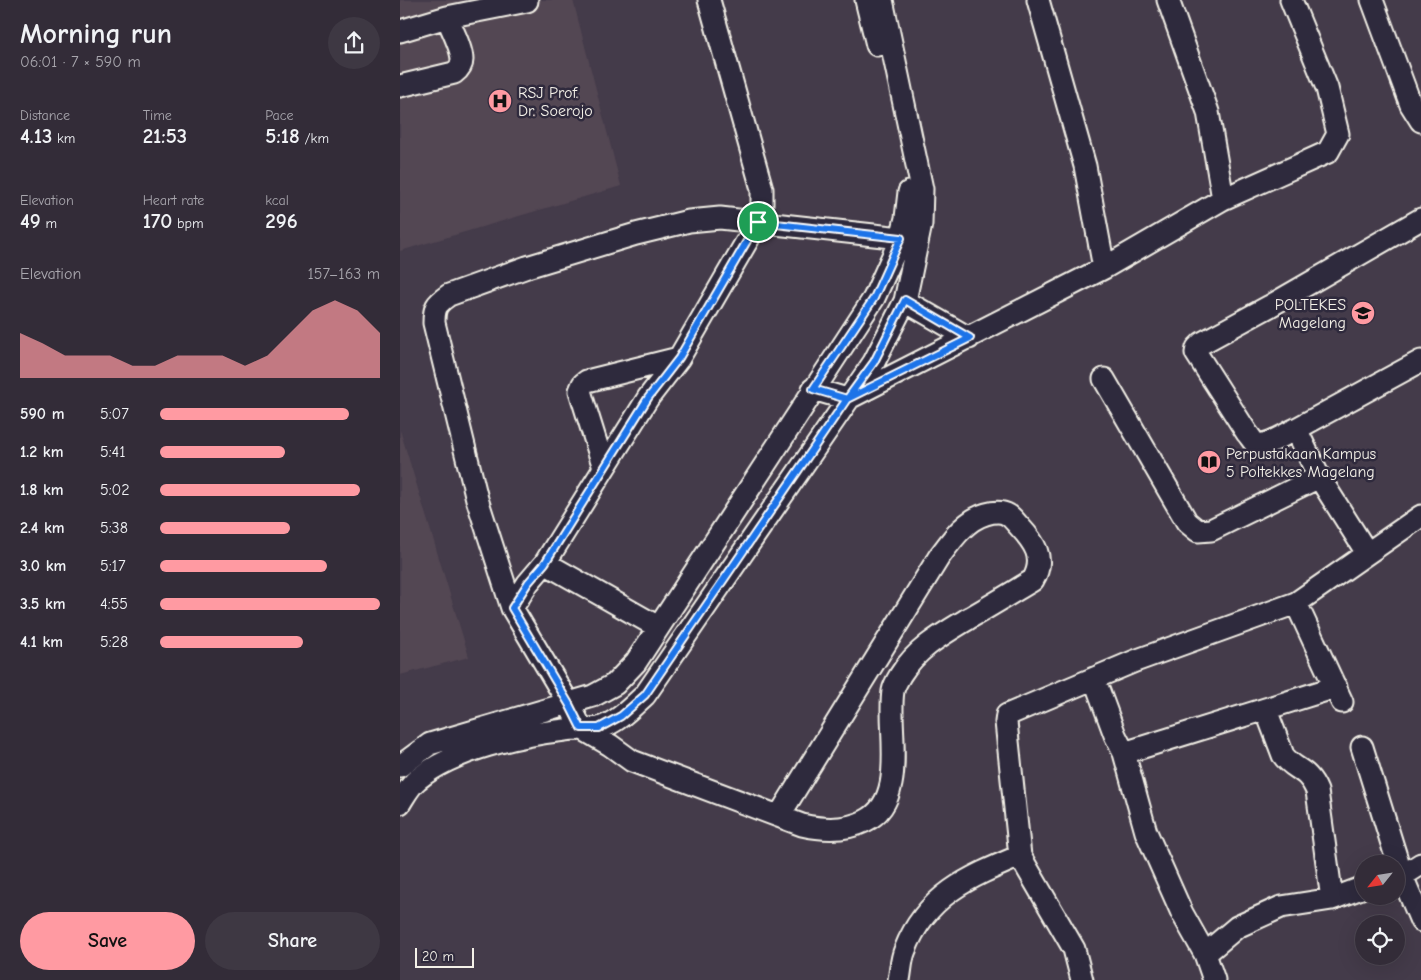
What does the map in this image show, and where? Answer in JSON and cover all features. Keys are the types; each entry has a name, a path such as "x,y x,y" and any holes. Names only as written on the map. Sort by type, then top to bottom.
{"street":[{"path":"512,608 528,583 545,563 648,398 679,358 758,222 762,205 762,189 709,0"},
{"path":"400,765 430,744 569,704 593,696 614,684 636,662 874,298 901,238 906,218 909,190 906,166 866,0"},
{"path":"400,803 417,779 444,761 523,737 581,728 599,728 621,716 645,695 874,362 905,300 920,224 922,189 882,0"},
{"path":"1038,0 1085,166 1104,268"},
{"path":"1168,0 1208,112 1223,200"},
{"path":"813,389 847,399 970,338 1104,268 1223,200 1328,152 1338,134 1327,88 1291,0"},
{"path":"1372,0 1418,108"},
{"path":"400,31 447,17 469,7 527,1"},
{"path":"400,86 454,74 460,68 462,60 447,17"},
{"path":"779,816 938,557 954,537 975,519 984,514 996,512 1008,515 1029,536 1036,548 1039,560 1038,571 1033,580 929,643 912,658 901,674 893,690 893,774 884,807 872,818 855,827 819,829 802,825 632,761 581,728 569,704 512,608 477,499 436,332 434,311 438,302 449,295 528,267 636,234 688,222 720,218 901,238"},
{"path":"1421,219 1202,343 1197,348 1196,353 1254,442 1260,444 1269,442 1296,429 1421,361"},
{"path":"905,300 970,338"},
{"path":"604,468 580,392 583,384 587,381 679,358"},
{"path":"1104,379 1187,522 1198,531 1211,530 1318,477"},
{"path":"1296,429 1318,477 1367,553"},
{"path":"1082,980 1074,949 1020,856 1006,718 1011,712 1135,661 1296,603 1421,516"},
{"path":"545,563 658,627"},
{"path":"1124,753 1266,710 1339,694 1296,603"},
{"path":"1094,678 1115,735 1124,753 1146,832 1182,913 1205,954 1214,980"},
{"path":"1266,710 1283,755 1308,775 1317,791 1332,899"},
{"path":"1362,747 1393,855"},
{"path":"899,980 904,951 926,912 943,895 972,876 1020,856"},
{"path":"1405,873 1421,864"},
{"path":"1405,888 1421,921"},
{"path":"1205,954 1237,927 1281,907 1332,899 1355,890"}],"shaded area":[{"name":"RSJ Prof. Dr. Soerojo","path":"400,0 573,0 621,186 400,251"},
{"path":"400,430 469,657 400,675"}],"place":[{"name":"RSJ Prof. Dr. Soerojo","path":"500,101"},
{"name":"POLTEKES Magelang","path":"1363,313"},
{"name":"Perpustakaan Kampus 5 Poltekkes Magelang","path":"1209,462"}],"route":[{"path":"758,222 679,358 648,398 545,563 528,583 512,608 569,704 581,728 599,728 621,716 645,695 847,399 970,338 905,300 874,362 847,399 813,389 874,298 901,238 758,222"}]}
